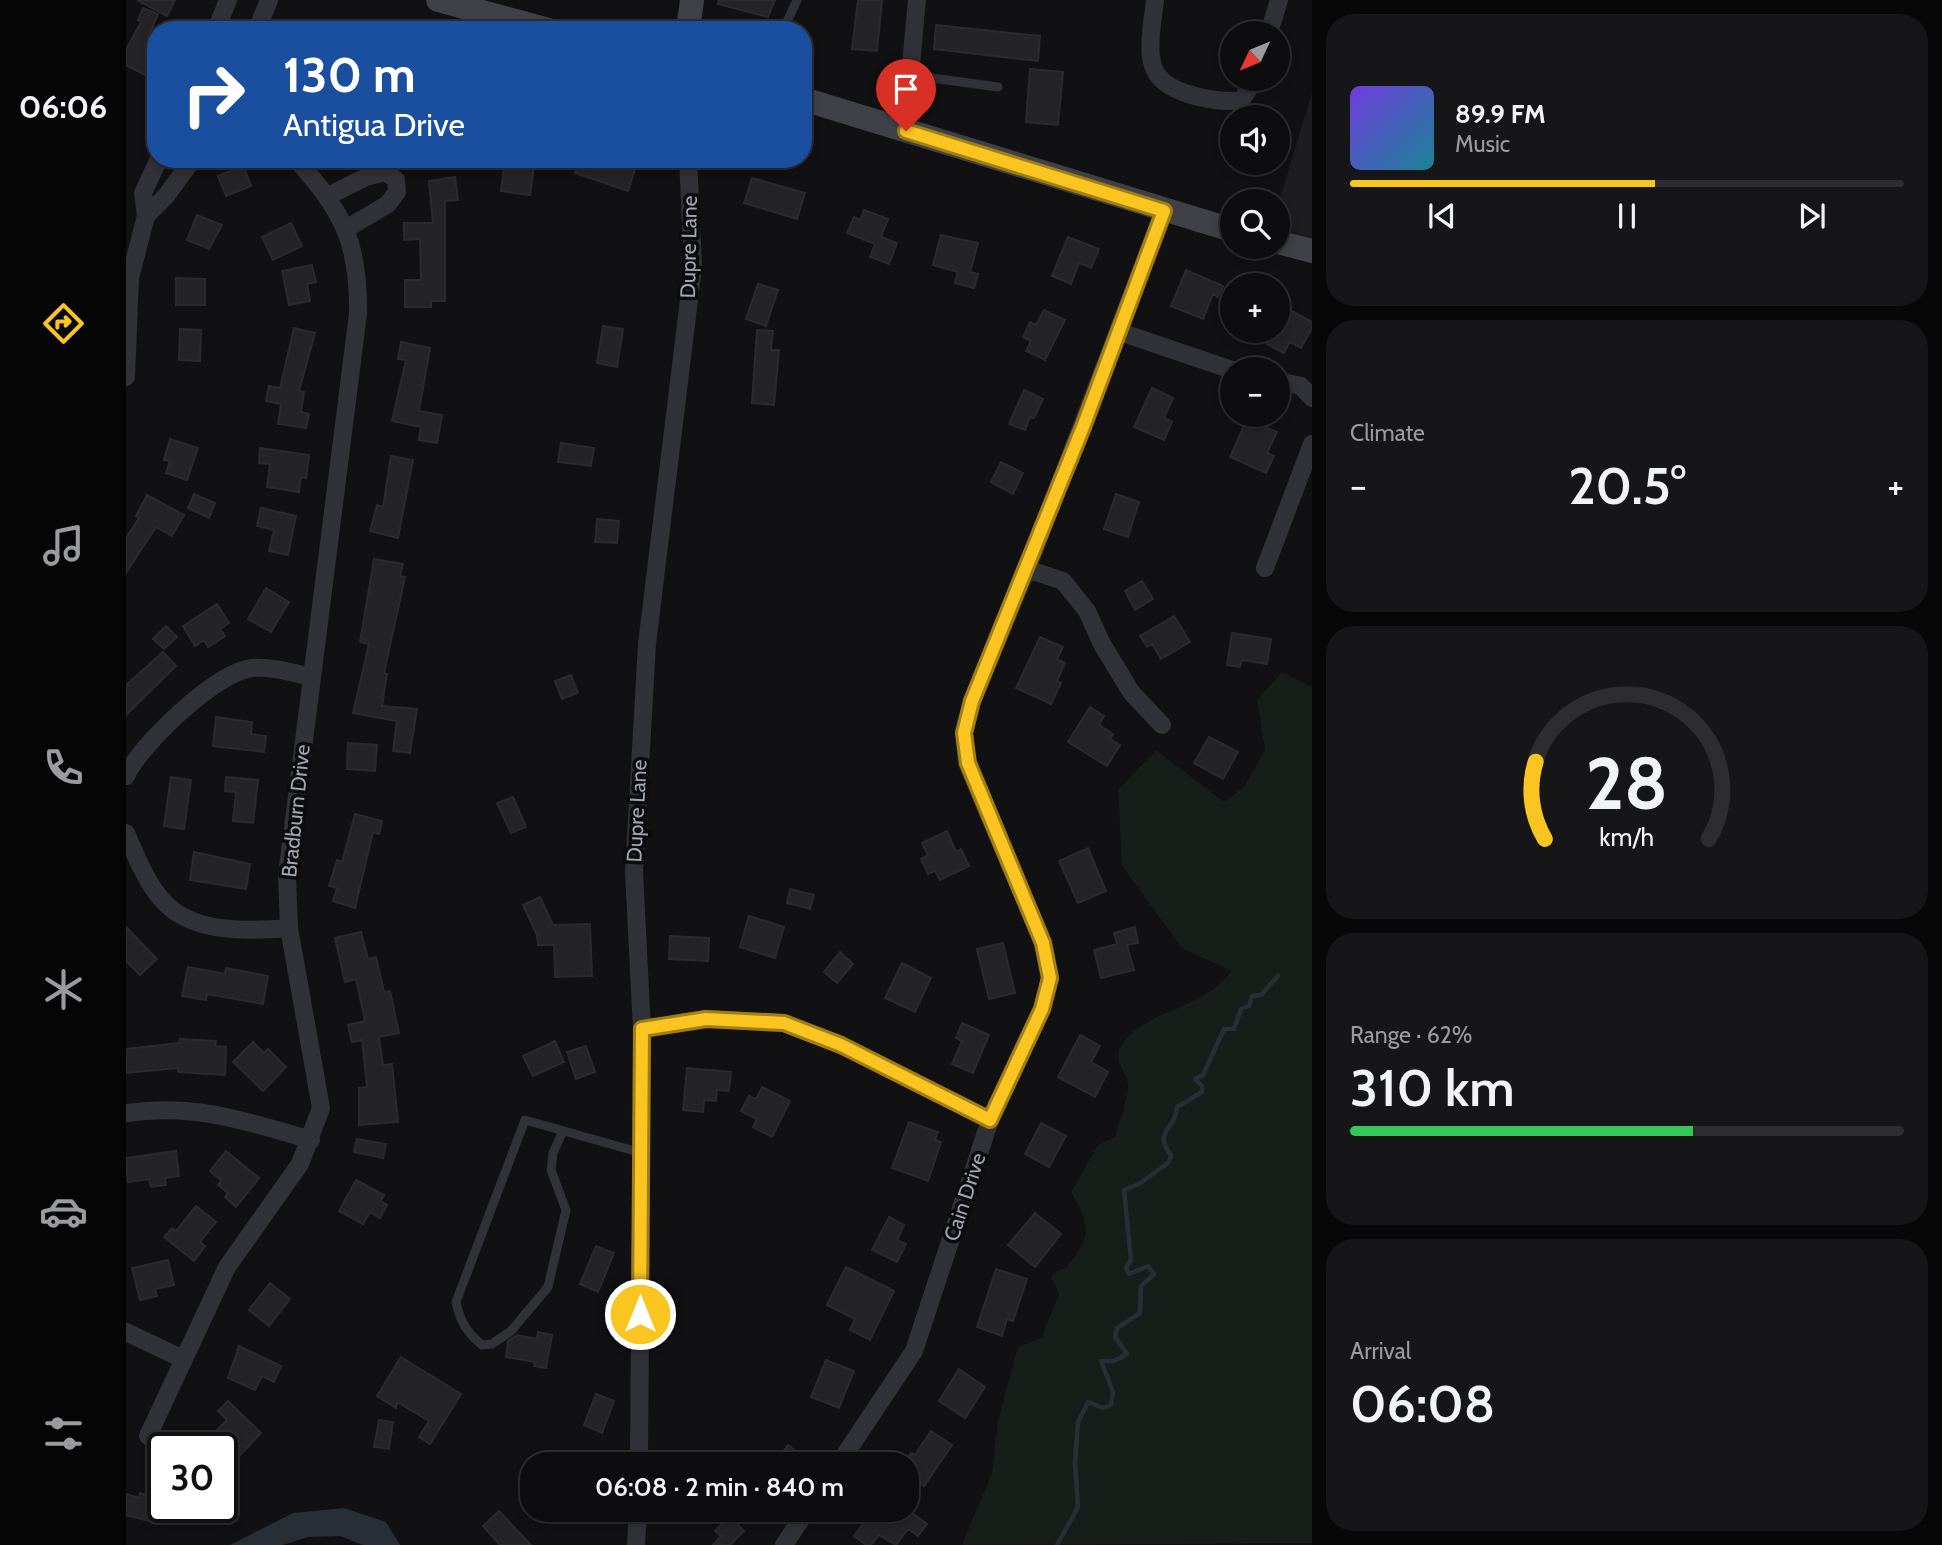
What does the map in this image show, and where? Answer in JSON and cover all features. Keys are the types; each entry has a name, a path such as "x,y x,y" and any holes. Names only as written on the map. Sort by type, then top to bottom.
{"main road":[{"path":"438,0 516,21"},
{"path":"691,21 692,0"},
{"path":"812,102 1220,227"},
{"path":"1290,245 1312,251"}],"street":[{"path":"220,21 228,0"},
{"path":"261,21 269,0"},
{"path":"910,75 918,0"},
{"path":"1155,0 1150,53 1154,70 1167,84 1223,102 1241,101 1247,91"},
{"path":"1273,21 1279,0"},
{"path":"126,377 130,278 146,216 143,193 155,168"},
{"path":"146,216 166,196 186,168"},
{"name":"Bradburn Drive","path":"150,1432 227,1267 281,1192 312,1140 321,1108 289,928 287,875 358,314 358,282 346,229 328,195 304,168"},
{"name":"Dupre Lane","path":"639,1452 642,1029 634,872 647,644 693,267 688,168"},
{"path":"328,195 366,177 386,172 396,180 397,192 388,204 346,229"},
{"name":"Cain Drive","path":"847,1452 914,1351 990,1120 1042,1009 1050,978 1043,943 968,763 964,733 972,701 1120,332 1164,211"},
{"path":"1120,332 1220,366"},
{"path":"1290,384 1301,386 1312,398"},
{"path":"1265,568 1312,444"},
{"path":"1027,569 1063,581 1087,611 1102,644 1131,692 1162,724"},
{"path":"126,776 134,759 163,731 232,674 253,668 311,677"},
{"path":"126,833 164,903 185,918 251,931 289,928"},
{"path":"642,1029 706,1019 784,1023 841,1045 990,1120"},
{"path":"126,1114 154,1109 197,1110 230,1116 312,1140"},
{"path":"126,1332 183,1359"},
{"path":"636,1545 637,1522"},
{"path":"784,1545 799,1522"}],"lane":[{"path":"787,21 797,0"},
{"path":"910,75 998,87"},
{"path":"563,1131 553,1153 551,1170 566,1210 548,1287 512,1331 492,1344 482,1345 471,1336 460,1318 456,1302 525,1120 642,1153"}],"shaded area":[{"path":"1312,93 1312,238 1290,232 1290,189 1283,189 1287,175 1290,175 1290,165"},
{"path":"1282,672 1312,687 1312,1543 962,1545 992,1473 998,1421 1018,1347 1041,1338 1059,1294 1051,1276 1056,1271 1065,1269 1084,1240 1085,1224 1071,1192 1098,1145 1115,1137 1128,1088 1120,1064 1120,1049 1134,1031 1206,994 1220,984 1231,971 1182,948 1122,866 1118,790 1156,750 1224,802 1244,787 1265,750 1257,700"},
{"path":"344,1508 386,1522 400,1545 363,1545 340,1536 308,1537 283,1545 230,1545 293,1513"}],"building":[{"path":"137,0 175,0 167,16"},
{"path":"719,0 775,0 768,17 718,4"},
{"path":"858,0 882,0 877,51 852,49"},
{"path":"143,8 158,14 155,21 147,21 147,76 126,65 126,50 141,22 138,20"},
{"path":"936,25 1040,36 1038,61 934,49"},
{"path":"1030,69 1063,72 1058,125 1026,122"},
{"path":"236,168 244,168 251,186 226,196 218,176"},
{"path":"504,168 534,168 530,195 501,191"},
{"path":"577,168 635,169 628,191 575,173"},
{"path":"455,177 458,200 445,201 445,301 431,301 431,307 405,307 405,280 421,280 420,239 404,240 404,223 433,223 429,181"},
{"path":"752,178 805,193 797,219 744,203"},
{"path":"864,210 888,219 881,237 897,243 889,264 870,257 875,244 847,233 854,217 860,220"},
{"path":"197,215 222,225 209,249 187,240"},
{"path":"291,223 302,246 273,260 262,237"},
{"path":"941,235 978,243 970,272 978,274 974,288 955,283 958,272 933,265"},
{"path":"1068,237 1099,249 1091,268 1079,263 1071,284 1052,276"},
{"path":"312,265 316,282 307,284 310,301 289,305 282,271"},
{"path":"1186,270 1220,285 1218,297 1213,294 1203,319 1171,306"},
{"path":"176,278 205,279 205,305 176,305"},
{"path":"758,284 778,290 766,326 746,319"},
{"path":"1044,310 1065,320 1045,360 1026,351 1031,341 1023,337 1030,322 1036,325"},
{"path":"1290,310 1312,322 1312,328 1301,348 1290,342"},
{"path":"603,326 623,329 617,367 597,363"},
{"path":"294,328 315,333 299,391 304,392 301,412 309,414 306,428 278,424 281,404 266,401 269,386 280,388"},
{"path":"180,329 201,330 200,361 179,360"},
{"path":"757,330 773,331 771,350 779,350 774,405 752,403"},
{"path":"401,342 430,348 419,411 442,415 437,443 419,440 421,427 392,421 406,360 398,359"},
{"path":"1268,343 1289,343 1284,353"},
{"path":"1152,388 1173,398 1164,418 1172,422 1164,440 1134,427"},
{"path":"1024,390 1043,399 1034,418 1030,417 1025,430 1009,424"},
{"path":"1243,427 1265,427 1277,432 1267,453 1274,456 1266,473 1230,457"},
{"path":"170,439 198,448 187,480 166,473 170,461 164,460"},
{"path":"561,443 594,448 591,466 558,462"},
{"path":"260,448 309,455 306,478 301,477 299,492 267,487 270,464 259,463"},
{"path":"391,456 413,460 398,538 370,531 377,505 383,507"},
{"path":"1001,462 1023,473 1013,494 991,482"},
{"path":"194,494 215,503 209,518 188,508"},
{"path":"1116,494 1139,502 1128,537 1104,529"},
{"path":"147,495 184,515 172,536 156,527 126,573 126,538 139,518 136,516"},
{"path":"261,508 296,516 288,555 269,551 274,530 257,526"},
{"path":"597,519 619,521 617,543 595,542"},
{"path":"374,559 403,564 400,576 405,577 384,673 387,674 382,706 417,709 410,753 393,751 397,721 353,713 369,644 360,642"},
{"path":"1142,581 1153,599 1135,610 1125,591"},
{"path":"266,588 289,602 271,632 248,619"},
{"path":"217,604 229,623 220,629 225,636 208,647 204,640 195,646 183,626"},
{"path":"1174,616 1190,642 1161,659 1152,644 1147,647 1140,636"},
{"path":"166,626 177,637 164,649 153,639"},
{"path":"1232,633 1271,639 1267,664 1242,660 1240,667 1227,665"},
{"path":"1040,637 1063,647 1057,659 1065,663 1057,681 1061,683 1051,704 1016,688"},
{"path":"163,652 176,666 126,715 126,685"},
{"path":"571,675 578,693 562,699 555,681"},
{"path":"1090,707 1104,716 1099,725 1113,734 1110,739 1120,745 1107,766 1068,742"},
{"path":"216,717 252,722 251,734 266,736 264,752 213,746"},
{"path":"1209,737 1238,752 1223,779 1194,763"},
{"path":"348,743 377,745 375,771 347,769"},
{"path":"171,777 191,780 184,829 164,826"},
{"path":"226,777 258,780 253,823 233,821 236,792 225,791"},
{"path":"513,797 526,827 511,833 497,803"},
{"path":"355,814 382,821 379,834 373,832 355,908 333,901 337,888 329,886 337,860 342,862"},
{"path":"947,831 956,852 961,849 969,866 940,880 935,871 928,874 921,859 928,855 922,843"},
{"path":"1088,848 1106,891 1078,903 1059,861"},
{"path":"194,852 250,864 246,889 190,880"},
{"path":"790,889 814,895 810,909 787,903"},
{"path":"540,897 553,925 590,924 592,976 555,977 554,945 538,945 537,935 523,905"},
{"path":"749,916 784,927 775,958 740,947"},
{"path":"126,927 157,959 140,975 126,961"},
{"path":"1135,927 1138,943 1127,945 1134,970 1101,978 1094,950 1117,944 1114,933"},
{"path":"361,932 368,959 376,957 384,992 390,991 399,1033 379,1037 383,1065 392,1064 398,1122 359,1125 359,1088 367,1087 362,1040 352,1042 348,1025 365,1021 356,979 345,982 335,938"},
{"path":"670,936 709,938 708,961 669,959"},
{"path":"1003,943 1015,993 989,999 977,949"},
{"path":"840,952 853,964 837,983 824,972"},
{"path":"902,963 931,978 915,1012 885,998"},
{"path":"188,967 225,974 226,968 268,976 263,1004 207,994 206,1000 182,996"},
{"path":"962,1023 989,1035 973,1073 952,1064 962,1041 956,1038"},
{"path":"1080,1035 1100,1046 1091,1062 1108,1072 1095,1097 1058,1077"},
{"path":"180,1039 216,1041 215,1046 226,1047 225,1075 178,1072 178,1068 126,1073 126,1049 179,1043"},
{"path":"555,1041 564,1062 533,1076 523,1056"},
{"path":"253,1042 264,1053 268,1049 286,1067 263,1091 233,1062"},
{"path":"586,1046 595,1072 576,1079 567,1052"},
{"path":"687,1068 731,1072 729,1091 717,1090 716,1101 704,1100 703,1112 683,1110"},
{"path":"762,1087 790,1101 772,1137 753,1127 757,1119 741,1111 749,1096 756,1099"},
{"path":"909,1122 938,1132 935,1140 941,1142 928,1181 892,1168"},
{"path":"1041,1123 1066,1136 1049,1167 1025,1154"},
{"path":"357,1139 386,1144 383,1158 354,1152"},
{"path":"176,1151 179,1176 165,1178 166,1185 151,1187 149,1179 128,1182 126,1158"},
{"path":"226,1151 259,1178 236,1207 225,1197 228,1193 218,1185 221,1180 210,1171"},
{"path":"356,1180 384,1195 381,1201 387,1205 380,1218 370,1212 363,1224 339,1211"},
{"path":"196,1206 216,1222 200,1242 205,1246 194,1261 164,1237 172,1228 176,1231"},
{"path":"1035,1213 1061,1234 1035,1267 1008,1245"},
{"path":"889,1217 904,1225 897,1240 906,1244 897,1262 872,1250"},
{"path":"596,1246 614,1253 598,1292 580,1284"},
{"path":"168,1260 174,1285 155,1289 157,1296 140,1300 132,1268"},
{"path":"846,1267 894,1291 870,1340 850,1330 855,1319 827,1305"},
{"path":"996,1269 1027,1279 1013,1321 1007,1319 1002,1336 977,1327"},
{"path":"270,1283 290,1299 269,1326 249,1310"},
{"path":"538,1332 552,1335 546,1368 534,1366 535,1362 506,1357 508,1341 517,1335 537,1339"},
{"path":"239,1346 281,1366 274,1382 262,1376 255,1390 228,1378"},
{"path":"401,1357 461,1394 430,1444 419,1437 425,1427 429,1427 426,1426 429,1421 397,1402 396,1408 377,1396"},
{"path":"826,1360 854,1371 839,1408 811,1397"},
{"path":"959,1369 985,1387 965,1418 939,1401"},
{"path":"596,1394 614,1401 602,1433 584,1425"},
{"path":"228,1401 261,1433 239,1456 238,1432 215,1432 227,1420 218,1411"},
{"path":"379,1420 393,1422 389,1449 374,1447"},
{"path":"931,1431 952,1445 924,1486 919,1483 917,1452"},
{"path":"788,1445 797,1452 783,1452"},
{"path":"140,1493 147,1495 147,1520 126,1515 126,1494 139,1498"},
{"path":"499,1511 531,1545 500,1545 483,1526"},
{"path":"919,1518 927,1524 918,1536 908,1529 896,1545 879,1535 871,1545 866,1545 854,1536 864,1522 919,1522"},
{"path":"723,1522 735,1522 744,1531 730,1545 713,1545 721,1536 715,1531"}],"waterway":[{"path":"1057,1545 1078,1507 1075,1462 1078,1422 1088,1402 1103,1408 1111,1405 1113,1392 1101,1361 1114,1361 1127,1354 1115,1337 1117,1328 1140,1313 1141,1286 1154,1274 1148,1266 1129,1274 1126,1268 1131,1260 1124,1190 1139,1184 1169,1162 1171,1155 1164,1135 1176,1115 1177,1107 1202,1092 1202,1086 1195,1079 1203,1075 1224,1029 1234,1029 1241,1009 1249,1006 1252,996 1261,995 1278,976"}],"route":[{"path":"640,1314 642,1029 706,1019 784,1023 841,1045 990,1120 1042,1009 1050,978 1043,943 968,763 964,733 972,701 1083,427 1164,211 906,131"}]}
